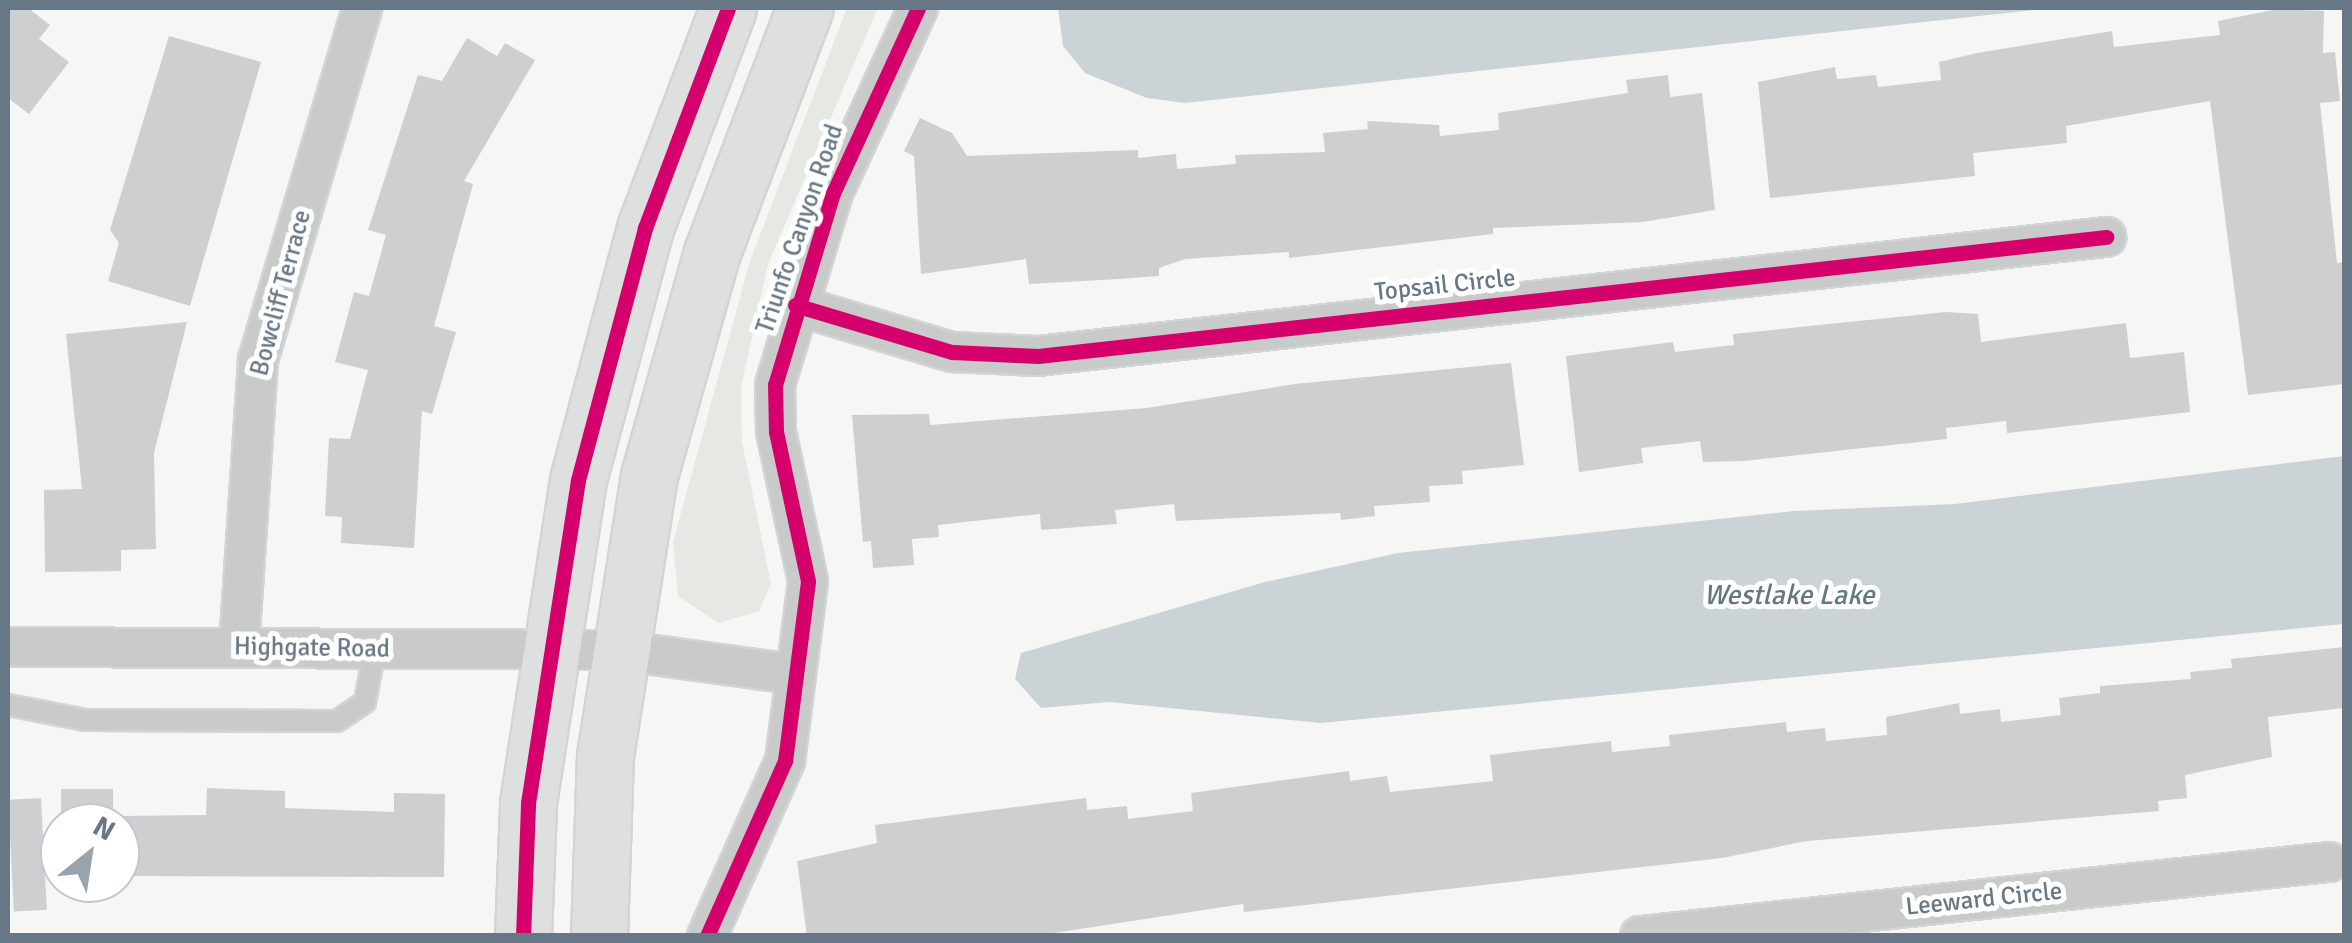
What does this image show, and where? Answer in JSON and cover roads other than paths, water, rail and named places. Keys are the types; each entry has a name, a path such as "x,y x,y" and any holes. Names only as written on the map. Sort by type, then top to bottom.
{"street":[{"name":"Bowcliff Terrace","path":"239,647 258,360 362,8"},
{"path":"524,936 546,653 604,368 645,228 728,8"},
{"path":"599,936 617,650 680,352 804,8"},
{"name":"Triunfo Canyon Road","path":"707,936 785,761 792,674 808,582 776,432 775,386 795,305 840,176 918,8"},
{"name":"Topsail Circle","path":"795,305 952,352 1038,356 2106,237"},
{"name":"Highgate Road","path":"8,646 546,653 617,650"},
{"path":"617,650 792,674"},
{"name":"Leeward Circle","path":"1640,936 2329,862"}],"lane":[{"path":"8,705 85,720 337,721 365,702 375,649"}],"water":[{"path":"1058,8 2053,8 1185,103 1147,98 1085,73 1063,46"},
{"name":"Westlake Lake","path":"2344,456 2344,624 1321,723 1109,702 1041,708 1015,679 1021,653 1265,582 1398,553 1794,511 1955,504"}]}
